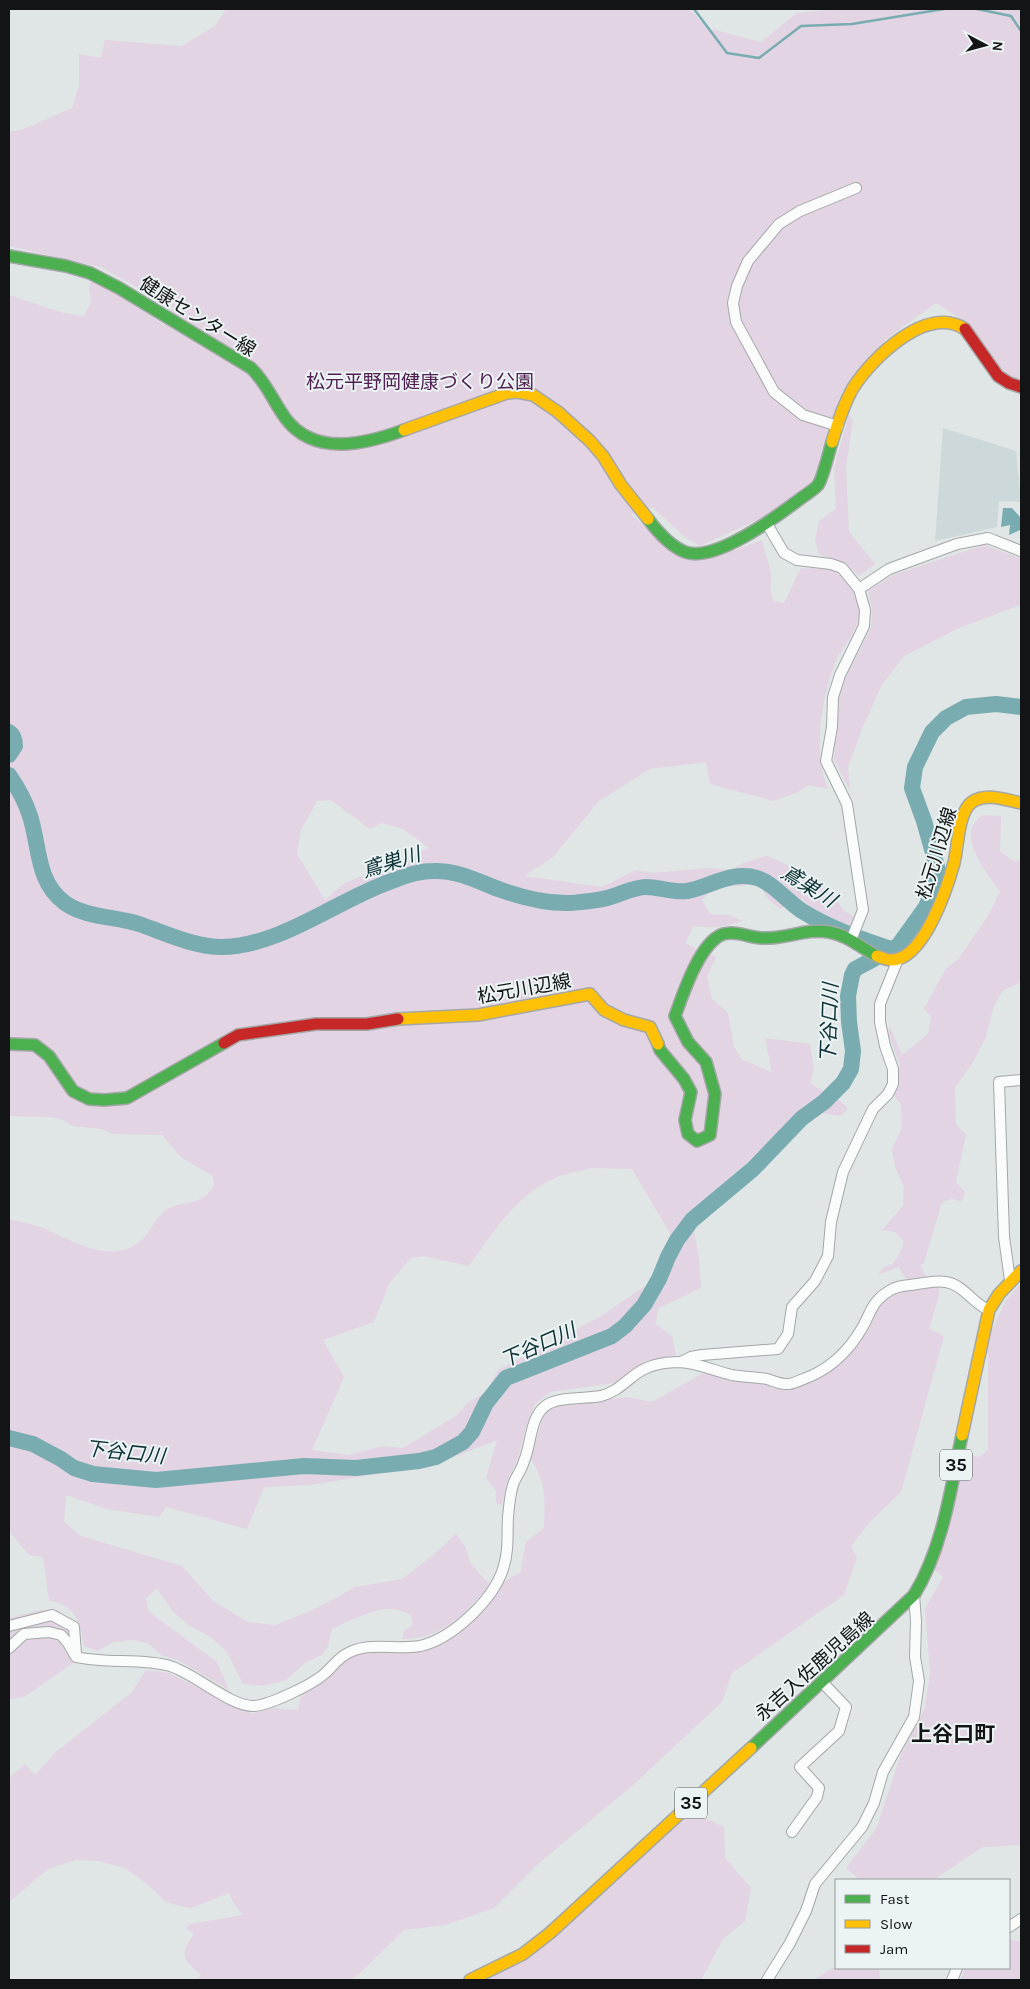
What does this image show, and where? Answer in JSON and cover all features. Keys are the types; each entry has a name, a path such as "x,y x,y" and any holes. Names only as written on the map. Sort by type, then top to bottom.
{"main road":[{"name":"健康センター線","path":"9,256 90,272 120,288 158,313 251,368 263,380 279,409 291,425 306,436 324,443 338,445 373,440 507,393 526,392 533,395 558,412 590,441 603,456 621,485 655,529 672,544 685,552 703,553 744,537 767,524 818,485 844,405 854,388 868,370 889,349 918,327 931,323 954,323 964,328 998,376 1009,383 1021,387"},
{"name":"松元川辺線","path":"9,1044 35,1045 49,1056 73,1091 89,1099 104,1100 126,1098 238,1035 316,1024 367,1024 407,1018 478,1015 590,994 604,1010 624,1020 650,1026 660,1050 679,1073 691,1092 685,1120 688,1134 697,1140 710,1135 715,1094 706,1062 688,1042 675,1016 681,998 695,970 716,938 732,932 751,937 772,938 816,930 837,934 852,940 871,953 894,960 918,944 928,931 949,881 958,847 962,816 970,803 980,798 1021,803"},
{"name":"永吉入佐鹿児島線","path":"470,1980 523,1954 550,1932 914,1595 930,1567 935,1550 951,1486 989,1310 998,1294 1021,1271"}],"street":[{"path":"838,426 803,415 774,392 736,322 733,303 737,286 748,261 779,224 800,211 856,188"},
{"path":"767,524 784,552 797,560 814,564 831,564 842,568 859,589 865,610 866,619 864,626 840,675 833,698 832,727 826,761 847,804 863,910 852,940"},
{"path":"859,589 888,569 957,544 988,538 1021,551"},
{"path":"681,1362 691,1357 702,1355 778,1348 788,1334 792,1307 815,1281 828,1256 831,1222 843,1172 873,1109 888,1094 893,1084 893,1069 885,1046 880,1022 880,1004 894,960"},
{"path":"1010,1280 1004,1237 999,1082 1021,1080"},
{"path":"76,1658 169,1666 184,1672 240,1703 254,1706 290,1694 315,1680 349,1652 366,1647 418,1646 440,1640 456,1629 478,1608 498,1584 508,1551 508,1516 513,1484 524,1462 538,1416 543,1407 551,1402 608,1394 615,1391 645,1368 681,1362 707,1367 732,1375 789,1384 813,1375 843,1355 862,1328 871,1307 889,1290 906,1284 948,1282 962,1289 983,1308 989,1310"},
{"path":"767,1980 790,1943 806,1910 815,1884 862,1827 874,1803 883,1772 914,1718 918,1681 914,1657 916,1620 914,1595"},
{"path":"9,1626 52,1615 74,1627 76,1658"},
{"path":"9,1648 24,1634 48,1632 61,1635 76,1658"},
{"path":"792,1832 817,1797 819,1788 800,1767 839,1731 846,1707 822,1682"},
{"path":"1010,1926 1021,1919"}],"shaded area":[{"path":"943,428 1016,451 1021,502 999,501 997,527 935,541"}],"green space":[{"name":"松元平野岡健康づくり公園","path":"226,9 689,9 707,28 761,42 797,13 836,9 1018,9 1021,11 1021,381 1000,371 969,324 936,303 886,339 841,394 823,445 813,484 776,511 700,546 686,538 652,507 631,514 658,539 712,556 730,552 762,540 771,572 771,589 774,601 784,603 801,568 831,570 849,585 857,601 859,617 833,668 826,691 820,727 821,763 828,789 808,785 798,792 773,801 710,784 706,762 650,769 599,801 552,858 524,876 602,887 636,870 653,873 708,868 731,870 741,864 766,856 782,862 800,874 813,886 816,884 834,895 843,910 854,917 849,926 811,908 802,899 780,909 765,896 762,870 744,886 716,889 702,900 710,914 728,915 743,921 719,926 694,926 685,943 716,957 707,977 712,999 728,1013 734,1046 741,1059 772,1072 765,1038 810,1044 814,1069 810,1083 840,1101 848,1109 840,1116 822,1113 776,1135 697,1206 694,1232 699,1258 701,1288 659,1308 655,1324 672,1336 676,1355 646,1361 614,1383 550,1392 535,1404 526,1426 518,1458 507,1481 502,1505 496,1503 496,1491 486,1478 497,1440 438,1463 311,1485 264,1487 247,1529 166,1507 159,1517 107,1509 66,1495 64,1522 81,1536 182,1566 213,1601 248,1622 276,1625 319,1607 355,1587 402,1579 432,1556 456,1534 466,1548 470,1563 490,1585 462,1615 442,1630 430,1635 402,1639 404,1631 413,1625 411,1615 394,1609 379,1610 345,1623 332,1629 328,1646 322,1655 306,1662 286,1680 263,1686 243,1684 227,1652 211,1637 190,1626 173,1612 157,1588 146,1598 149,1612 217,1662 229,1690 178,1660 161,1655 149,1644 134,1640 113,1642 98,1651 84,1646 81,1630 71,1610 58,1603 49,1601 43,1557 29,1555 9,1531 9,1219 41,1227 92,1248 103,1251 115,1251 127,1249 142,1240 163,1212 203,1197 214,1186 213,1176 182,1158 162,1135 113,1134 102,1129 73,1126 61,1119 9,1116 9,295 63,313 84,316 91,302 89,288 91,279 123,297 164,325 174,308 101,267 9,246 9,132 21,130 72,108 79,86 79,54 101,58 105,40 182,46 216,25","holes":["331,800 370,829 382,823 403,829 429,848 343,884 325,900 297,854 301,830 317,801","592,1168 632,1169 671,1235 651,1282 600,1317 498,1370 487,1391 466,1404 456,1416 403,1448 383,1446 348,1455 312,1450 344,1377 323,1340 374,1322 390,1282 411,1258 423,1256 469,1266 506,1216 528,1194 555,1178"]},
{"path":"849,414 853,420 846,467 849,532 875,564 859,576 846,564 819,554 815,540 819,521 836,509 834,468"},
{"path":"984,545 1021,558 1021,605 959,628 904,656 881,686 862,729 848,767 850,790 834,760 838,700 847,675 871,628 872,609 868,591 893,575"},
{"path":"981,815 1001,816 1000,851 1012,860 1021,861 1021,982 1002,991 993,1008 986,1037 972,1064 955,1087 956,1124 966,1135 956,1182 965,1192 962,1201 951,1199 942,1202 924,1263 920,1266 927,1278 910,1282 899,1267 877,1275 885,1266 892,1265 901,1251 904,1241 895,1232 882,1230 903,1206 904,1187 895,1167 892,1150 902,1128 901,1104 894,1096 900,1065 888,1033 890,1027 902,1055 928,1034 931,1016 924,1009 945,970 959,958 986,919 1000,892 985,870 972,843 972,828"},
{"path":"1021,1283 1021,1845 983,1847 935,1879 859,1879 846,1868 876,1829 900,1757 925,1708 930,1672 925,1609 943,1577 935,1570 964,1453 979,1457 988,1450 988,1355 984,1348 1006,1300"},
{"path":"939,1286 939,1295 929,1329 944,1336 901,1492 869,1523 851,1546 857,1557 844,1595 732,1673 722,1702 632,1786 539,1863 494,1908 445,1925 404,1930 358,1975 349,1980 198,1980 201,1975 190,1965 185,1957 186,1947 194,1934 186,1928 190,1924 243,1915 234,1904 229,1893 191,1908 184,1907 166,1902 147,1884 125,1868 98,1861 76,1860 48,1869 9,1902 9,1778 25,1764 35,1775 56,1752 132,1692 146,1670 169,1673 252,1714 271,1708 298,1710 301,1696 327,1678 339,1663 359,1653 419,1652 445,1642 482,1609 503,1582 520,1573 526,1542 544,1528 544,1492 540,1475 530,1458 543,1418 549,1408 627,1397 652,1402 705,1372 780,1388 834,1368 874,1309 892,1293 907,1288"},
{"path":"41,1610 58,1610 67,1619 73,1636 47,1626 21,1631 9,1644 9,1618"},
{"path":"48,1636 59,1642 73,1663 24,1697 9,1699 8,1663 14,1647 19,1641 28,1637"},
{"path":"689,1811 724,1827 725,1858 751,1888 745,1921 723,1939 701,1980 479,1980"},
{"path":"1010,1939 1021,1942 1021,1980 961,1980 965,1969 1010,1969"},
{"path":"835,1967 835,1969 879,1969 880,1980 814,1980"}],"water":[{"path":"1003,508 1012,508 1021,518 1020,530 1009,535 1010,525 1001,527"}],"waterway":[{"path":"694,9 727,53 759,58 801,26 852,24 944,9"},
{"path":"977,9 1011,16 1021,31"},
{"name":"鳶巣川","path":"9,775 28,810 44,874 56,895 65,903 82,911 130,921 201,945 222,947 264,940 305,923 364,892 402,877 427,871 442,871 460,874 527,898 562,903 598,900 641,887 687,891 721,880 748,876 763,880 802,911 823,923 891,949 898,946 926,907 939,874 924,821 912,788 915,767 932,732 946,718 966,707 996,704 1021,707"},
{"name":"鳶巣川","path":"9,732 13,736 15,746 9,755"},
{"name":"下谷口川","path":"9,1438 33,1444 74,1468 93,1474 156,1480 304,1466 356,1468 419,1461 436,1457 463,1442 472,1432 486,1403 506,1378 612,1336 625,1326 644,1305 659,1279 677,1240 692,1220 753,1169 802,1118 824,1102 843,1083 851,1069 853,1051 848,996 852,975 855,969 874,959"}],"traffic: fast":[{"path":"9,256 66,266 90,273 119,288 251,368 257,374 286,419 298,431 311,439 326,443 358,443 404,430"},
{"path":"648,519 669,542 685,552 698,554 728,545 761,527 816,487 822,477 832,442"},
{"path":"658,1044 660,1050 684,1079 691,1092 685,1120 688,1134 697,1141 710,1135 715,1094 706,1062 688,1042 675,1016 691,974 709,944 727,933 758,938 772,938 821,931 842,936 877,956"},
{"path":"9,1044 35,1045 49,1056 73,1091 89,1099 104,1100 127,1098 224,1043"},
{"path":"751,1748 914,1595 924,1577 939,1538 950,1497 962,1435"}],"traffic: slow":[{"path":"832,442 849,394 873,363 887,350 902,338 934,323 950,323 965,329"},
{"path":"404,430 507,393 517,392 533,395 558,412 590,441 648,519"},
{"path":"877,956 892,960 904,957 924,935 946,889 954,863 961,821 967,807 978,799 990,797 1021,803"},
{"path":"398,1019 478,1015 590,994 604,1010 624,1020 650,1027 658,1044"},
{"path":"962,1435 989,1310 999,1294 1021,1271"},
{"path":"470,1980 523,1954 550,1933 751,1748"}],"traffic: jam":[{"path":"965,329 998,376 1009,383 1021,387"},
{"path":"224,1043 238,1035 316,1024 367,1024 398,1019"}],"district":[{"name":"上谷口町","path":"953,1734"}]}
